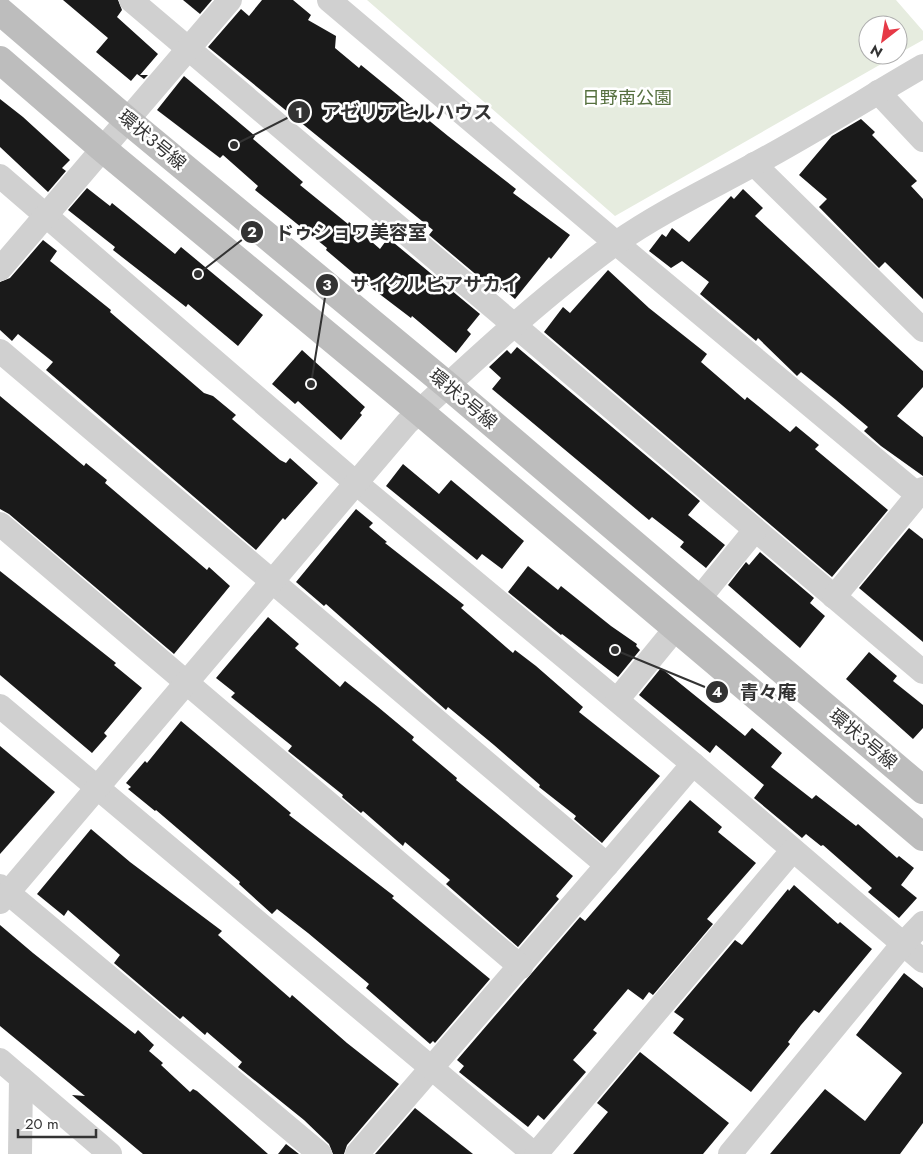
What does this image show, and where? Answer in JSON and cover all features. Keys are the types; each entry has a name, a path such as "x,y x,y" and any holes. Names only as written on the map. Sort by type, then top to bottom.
{"street":[{"path":"131,0 923,672"},
{"path":"0,269 230,0"},
{"path":"329,0 616,243 921,492 834,597"},
{"name":"環状3号線","path":"0,11 127,120 447,385 923,790"},
{"name":"環状3号線","path":"0,60 103,149 419,412 923,837"},
{"path":"320,1154 3,894 356,483 419,412 447,385 513,326 616,243 685,200 754,164 923,66"},
{"path":"878,92 923,140"},
{"path":"754,164 923,330"},
{"path":"0,176 356,483 694,764 792,851 923,961"},
{"path":"0,351 607,865"},
{"path":"0,524 186,680 521,967"},
{"path":"699,600 755,530"},
{"path":"617,700 676,628"},
{"path":"0,706 432,1070 535,1154 792,851"},
{"path":"357,1154 432,1070 694,764"},
{"path":"730,1154 903,944 923,923"},
{"path":"0,1060 110,1154"},
{"path":"20,1154 21,1078"}],"green space":[{"name":"日野南公園","path":"367,0 896,0 923,31 923,40 908,48 908,15 858,15 858,65 879,65 615,216"}],"building":[{"path":"63,0 118,0 122,10 117,17 158,54 140,75 148,75 144,79 137,74 131,81 96,52 108,38"},
{"path":"183,0 212,0 200,14"},
{"path":"262,0 293,0 311,15 308,20 336,36 335,48 359,68 361,65 516,189 513,193 570,235 551,259 549,257 515,299 502,288 498,293 429,235 433,230 208,47 241,9 249,16"},
{"path":"184,76 255,136 253,139 303,182 300,185 348,224 349,222 380,249 388,238 480,314 467,330 471,334 456,353 412,316 411,318 365,283 326,250 327,248 255,190 258,186 223,155 220,158 157,110"},
{"path":"0,99 23,117 70,160 62,168 66,171 48,192 0,147"},
{"path":"861,119 875,132 872,135 917,181 911,186 923,199 923,299 885,262 879,268 869,258 819,207 827,199 799,175 832,136"},
{"path":"87,188 110,206 112,203 175,254 181,247 263,315 238,346 188,304 186,307 113,250 115,247 68,210"},
{"path":"743,189 763,208 755,216 923,371 923,387 897,416 923,437 923,476 881,446 864,431 868,427 836,400 801,372 797,376 758,338 756,341 700,294 709,282 682,261 671,268 649,251 662,234 666,237 672,228 689,242 731,196 734,199"},
{"path":"43,240 57,251 50,261 111,310 110,312 204,393 213,396 236,415 232,419 280,460 286,463 290,458 318,483 285,520 283,518 256,550 46,370 53,362 18,334 12,341 0,330 0,282 10,278"},
{"path":"608,270 649,308 707,354 701,362 745,400 747,397 790,432 796,426 819,445 815,449 888,510 832,577 544,332 563,307 570,313"},
{"path":"517,347 700,501 688,515 725,545 706,568 680,547 684,542 652,517 649,520 492,389 501,378 489,367 507,350 511,354"},
{"path":"302,350 365,407 360,413 362,415 341,440 298,401 295,404 272,384"},
{"path":"0,396 84,466 86,463 107,480 105,483 207,570 209,567 230,586 174,654 9,514 0,509"},
{"path":"403,464 439,494 451,480 524,541 502,569 482,554 477,560 386,486"},
{"path":"356,509 373,523 369,527 387,542 385,543 464,605 461,608 513,653 515,650 536,666 583,707 579,712 660,776 602,843 574,819 576,816 539,787 540,785 494,745 448,707 446,710 326,604 324,606 296,582"},
{"path":"909,528 923,539 923,642 859,588"},
{"path":"760,552 814,598 810,603 825,616 800,648 728,585 746,562 749,565"},
{"path":"528,566 558,590 561,586 637,644 636,646 640,650 618,677 561,635 508,592"},
{"path":"0,571 116,663 114,665 142,688 104,733 107,736 92,753 0,675"},
{"path":"268,617 299,644 295,648 340,687 345,681 378,707 414,737 412,740 457,778 456,780 573,876 556,896 559,899 518,947 446,884 450,880 405,842 403,846 363,811 361,813 342,797 343,795 288,751 292,746 231,697 235,693 216,678"},
{"path":"869,652 897,676 893,681 923,705 923,728 913,739 846,679"},
{"path":"661,668 745,736 752,728 782,753 771,767 812,799 816,795 856,826 858,824 897,858 899,856 914,868 901,885 917,898 899,918 868,892 872,888 823,845 821,846 806,834 802,838 754,798 764,785 716,745 710,753 639,695"},
{"path":"181,721 291,813 289,815 394,896 392,898 490,979 435,1043 433,1041 430,1044 366,988 369,984 308,933 277,909 272,914 239,884 240,882 156,810 128,789 131,787 126,783 145,761 147,763"},
{"path":"0,746 55,792 0,854"},
{"path":"690,800 722,827 718,832 756,863 707,919 713,924 653,995 649,992 643,1000 628,989 593,1030 597,1033 573,1060 586,1072 544,1120 538,1115 528,1127 459,1072 464,1066 457,1060 580,917 585,921"},
{"path":"91,829 130,862 222,931 218,935 290,998 292,995 347,1043 399,1084 347,1145 344,1154 333,1154 329,1144 304,1120 238,1067 242,1062 207,1032 205,1035 183,1016 180,1019 114,963 120,955 68,910 64,916 37,894"},
{"path":"794,885 838,924 840,922 872,949 819,1013 814,1010 801,1025 788,1042 790,1044 751,1092 673,1033 684,1019 674,1012 735,940 742,945 788,889 789,891"},
{"path":"0,925 135,1034 138,1030 154,1045 149,1051 163,1063 161,1065 190,1092 193,1089 197,1091 268,1154 143,1154 72,1095 85,1096 0,1026"},
{"path":"904,973 923,988 923,1123 900,1154 770,1154 825,1089 865,1121 902,1073 856,1035"},
{"path":"640,1052 729,1123 703,1154 573,1154 608,1112 597,1103"},
{"path":"415,1108 473,1154 375,1154"},
{"path":"286,1144 299,1154 278,1154"}],"place":[{"name":"アゼリアヒルハウス","path":"234,145"},
{"name":"ドゥショワ美容室","path":"198,274"},
{"name":"サイクルピアサカイ","path":"311,384"},
{"name":"青々庵","path":"615,650"}]}
